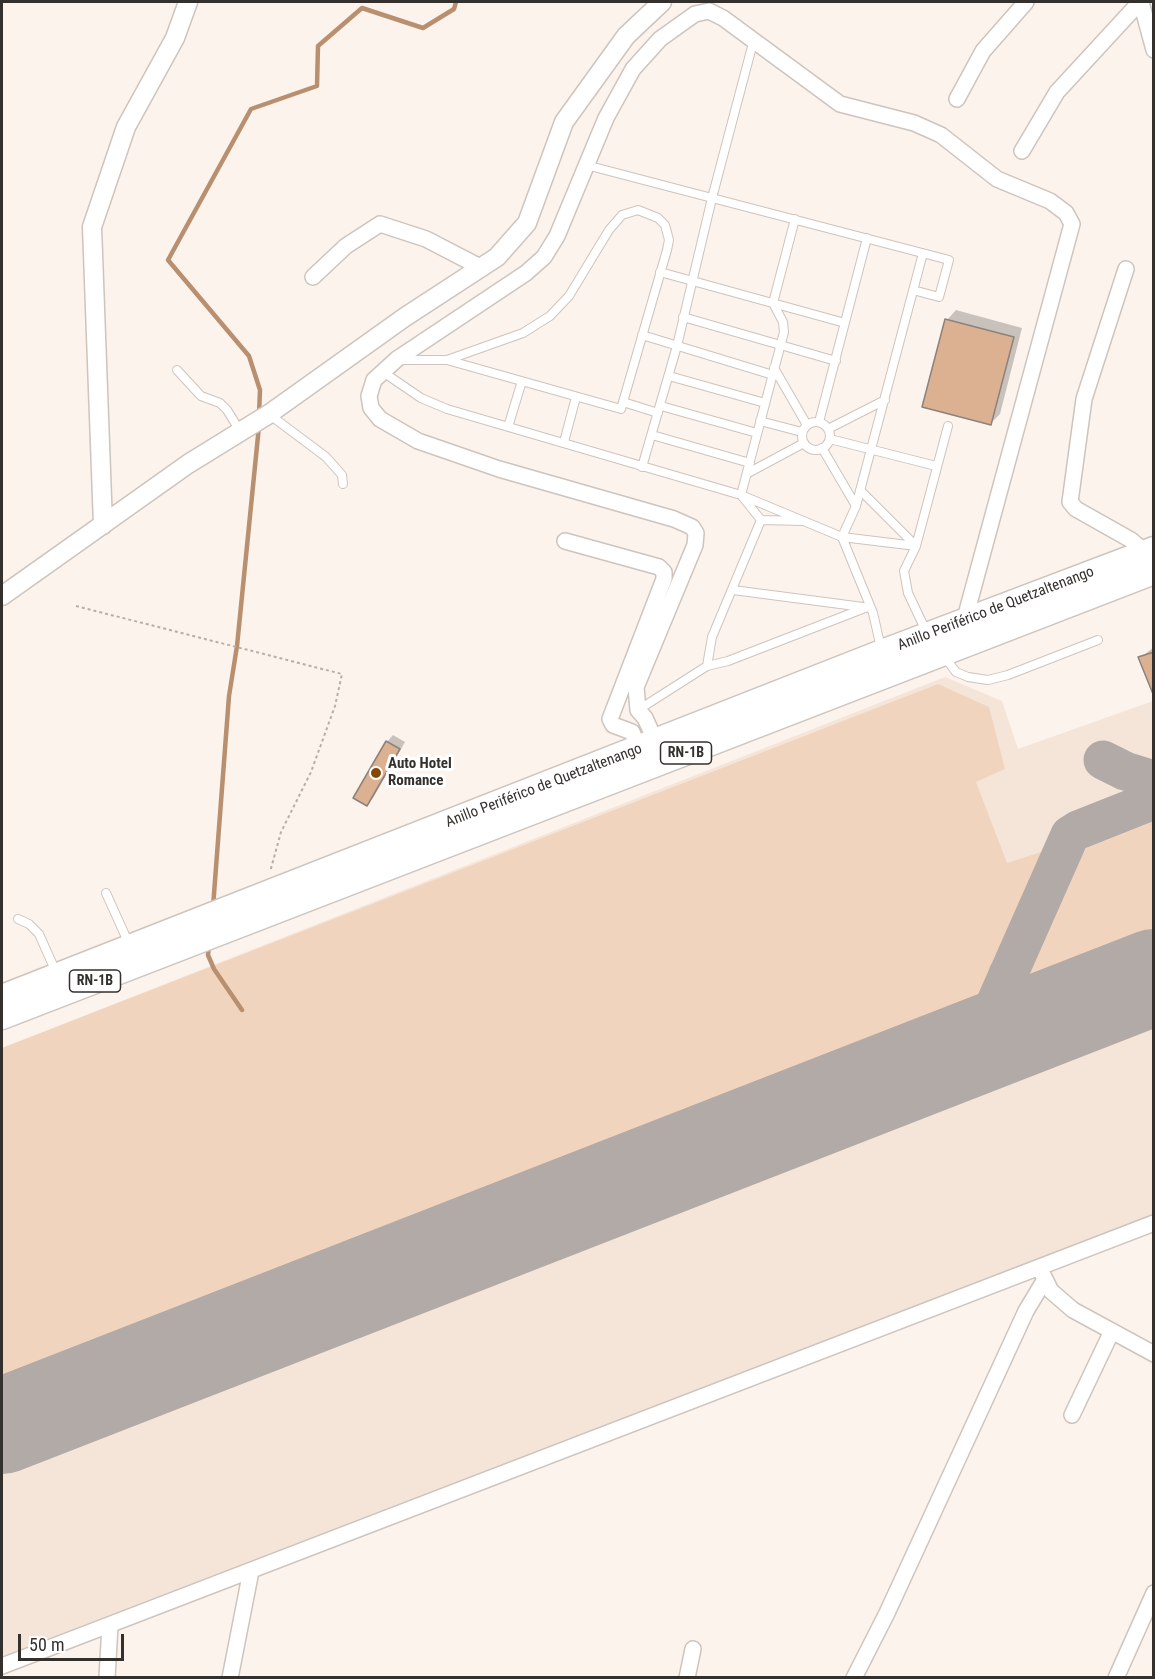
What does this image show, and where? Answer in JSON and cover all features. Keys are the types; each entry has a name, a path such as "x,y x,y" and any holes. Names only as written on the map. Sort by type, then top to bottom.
{"highway":[{"name":"Anillo Periférico de Quetzaltenango","path":"2,997 882,652 1151,558"},
{"name":"Anillo Periférico de Quetzaltenango","path":"2,1017 943,654 1151,558"}],"street":[{"path":"103,525 93,221 126,127 175,38 188,2"},
{"path":"2,596 188,464 269,414 405,317 482,268 510,245 527,223 564,122 626,36 662,2"},
{"path":"957,99 983,51 1026,2"},
{"path":"1141,2 1154,50"},
{"path":"1022,151 1057,92 1141,2"},
{"path":"647,745 638,710 636,687 695,545 696,533 692,527 674,519 450,453 398,431 376,413 369,396 374,380 397,360 526,273 544,257 557,236 606,118 633,69 649,49 672,28 695,14 709,11 754,39 840,104 914,123 941,135 997,179 1050,201 1066,213 1072,224 964,622"},
{"path":"313,277 346,246 380,224 426,239 482,268"},
{"path":"1126,269 1084,399 1070,502 1076,509 1131,540 1151,558"},
{"path":"565,541 659,567 664,572 664,579 609,719 613,725 632,732 647,745"},
{"path":"2,1666 1154,1223"},
{"path":"1039,1266 1044,1281 1073,1310 1154,1354"},
{"path":"854,1677 887,1614 1026,1311 1044,1281"},
{"path":"1072,1416 1112,1331"},
{"path":"230,1677 251,1571"},
{"path":"1116,1677 1148,1619 1154,1593"},
{"path":"107,1677 110,1625"},
{"path":"687,1677 693,1650"}],"lane":[{"path":"642,467 677,346 712,198 754,39"},
{"path":"586,165 949,260 939,297 913,290"},
{"path":"397,360 447,360 621,410 669,240 665,225 648,213 628,211 615,221 570,296 550,316 523,333 447,360"},
{"path":"741,495 781,345 784,325 773,303 795,219"},
{"path":"819,422 867,238"},
{"path":"882,652 842,537 856,506 923,253"},
{"path":"660,272 845,323"},
{"path":"683,317 836,362"},
{"path":"642,336 773,372 805,428 804,443"},
{"path":"177,370 201,396 220,404 227,410 243,429"},
{"path":"382,372 433,404 741,495 809,521 842,537 916,546"},
{"path":"669,376 765,403"},
{"path":"508,427 522,381"},
{"path":"564,442 576,397"},
{"path":"828,429 885,400"},
{"path":"623,402 757,433"},
{"path":"269,414 326,457 342,475 343,484"},
{"path":"760,422 805,428 819,422"},
{"path":"819,422 828,429 830,439"},
{"path":"928,636 908,593 904,571 916,546 948,426"},
{"path":"652,435 750,463"},
{"path":"804,443 810,448 822,448 830,439"},
{"path":"830,439 936,466"},
{"path":"748,473 804,443"},
{"path":"822,448 856,506"},
{"path":"860,490 916,546"},
{"path":"741,495 761,520"},
{"path":"707,666 712,637 761,520"},
{"path":"761,520 809,521"},
{"path":"733,590 867,607"},
{"path":"638,710 707,666 728,661 867,607"},
{"path":"943,654 956,672 968,677 988,680 1008,675 1098,640"},
{"path":"106,893 131,948"},
{"path":"18,920 29,924 39,934 58,976"}],"path":[{"path":"76,606 342,674 335,706 311,772 281,832 270,871 268,894"}],"shaded area":[{"path":"945,677 1002,701 1018,749 1153,701 1153,1216 2,1659 2,1048"},
{"path":"938,684 989,707 1005,769 976,782 1007,863 1044,851 981,1003 969,1022 939,1037 2,1400 2,1048"},
{"path":"1153,819 1153,954 1053,993 1034,988 1028,983 1027,965 1074,862 1081,852 1099,840"}],"building":[{"path":"945,319 1014,337 991,425 922,407"},
{"path":"1154,652 1154,694 1153,694 1138,657"},
{"name":"Auto Hotel Romance","path":"386,741 400,749 367,806 353,798"}],"waterway":[{"path":"259,414 260,390 249,356 168,260 251,109 317,86 318,46 362,8 423,28 454,9 456,2"},
{"path":"213,907 229,696 237,646 259,426"},
{"path":"209,945 208,955 214,969 242,1010"}],"taxiway":[{"path":"1103,760 1125,771 1154,780"},
{"path":"910,1072 950,1053 982,1026 996,1002 1070,835 1154,800"},
{"path":"1008,974 1008,997 1020,1010 1043,1015 1069,1010"}],"runway":[{"path":"2,1426 1154,977"}],"place":[{"name":"Auto Hotel Romance","path":"376,773"}]}
